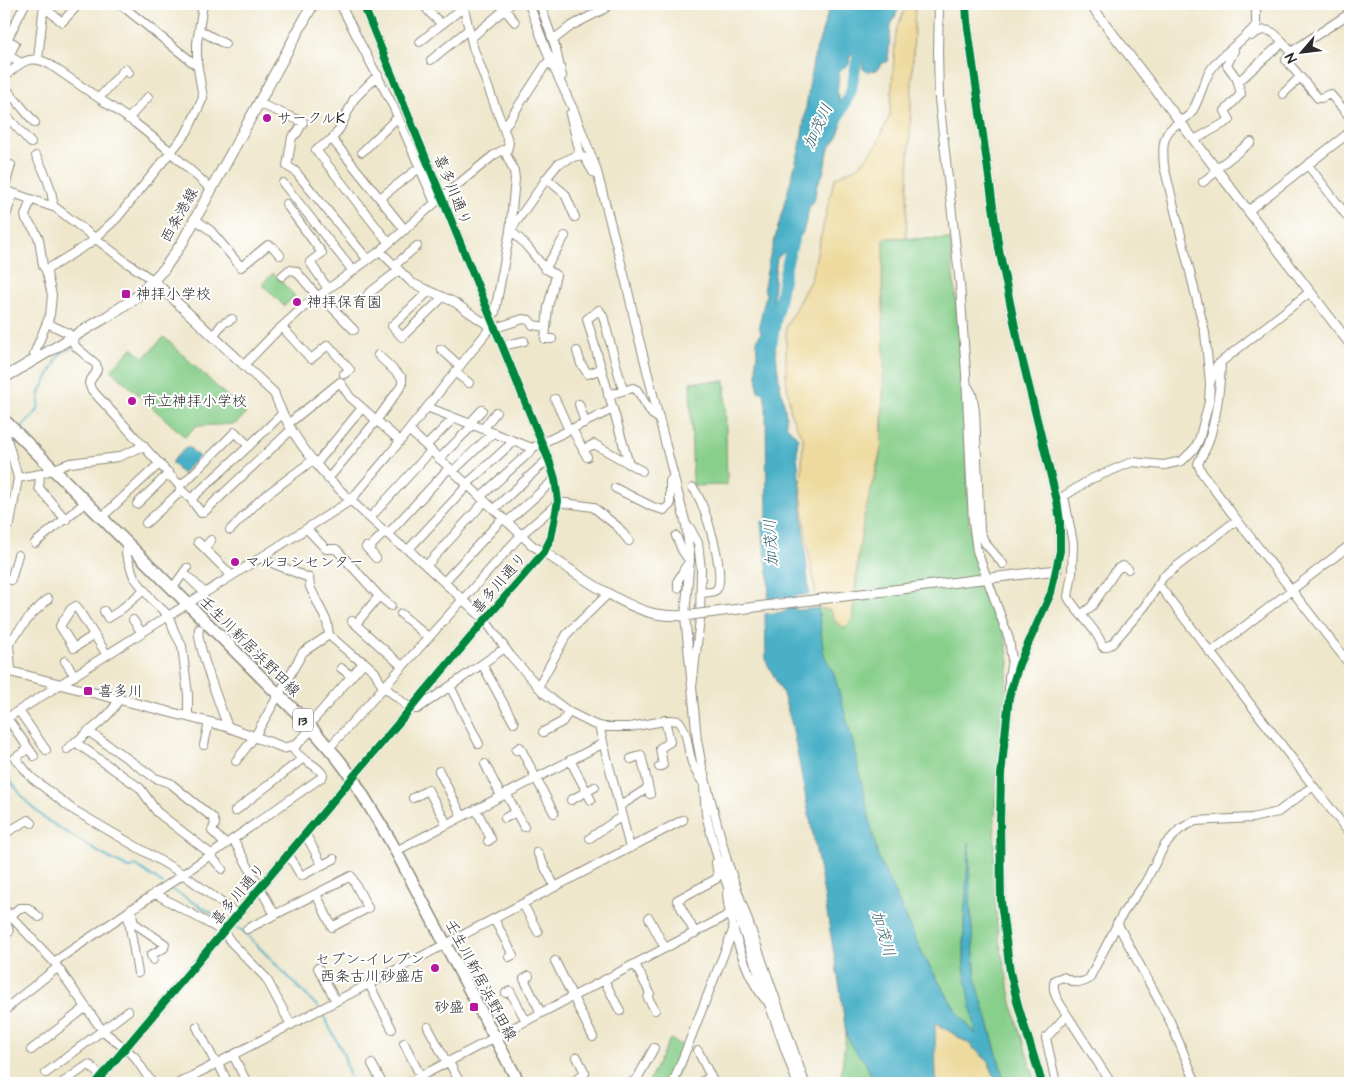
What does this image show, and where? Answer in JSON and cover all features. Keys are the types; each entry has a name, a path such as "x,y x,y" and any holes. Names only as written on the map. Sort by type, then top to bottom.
{"main road":[{"name":"西条港線","path":"4,378 125,306 154,281 173,257 195,219 313,4"},
{"name":"壬生川新居浜野田線","path":"7,423 329,748 353,779 396,851 519,1083"}],"street":[{"path":"21,63 9,56 15,44 7,40 25,4"},
{"path":"44,5 62,22 79,4"},
{"path":"120,4 197,66"},
{"path":"46,270 84,247 121,214 139,189 187,132 203,98 202,82 197,66 203,4"},
{"path":"340,4 425,168 416,171 380,198"},
{"name":"喜多川通り","path":"99,1080 544,552 551,538 558,503 555,479 548,459 502,346 438,200 363,4"},
{"path":"423,4 442,24"},
{"path":"529,4 550,60 586,142 599,180 626,282 658,418 686,525 690,562 688,615 692,687 705,784 727,861 805,1083"},
{"path":"504,128 552,57 553,40 534,4"},
{"path":"540,4 553,40 567,95 579,149 578,155"},
{"path":"553,40 571,26 610,4"},
{"path":"939,4 939,99 960,284 972,522 977,551 1009,639 1012,660 1009,677 1002,775 1001,902 1010,972 1018,1006 1042,1083"},
{"path":"966,4 972,61 999,249 1019,346 1073,543 1072,573 1068,597 1096,632 1103,647 1108,647 1144,606 1163,578 1237,520"},
{"path":"1090,4 1350,344"},
{"path":"1061,498 1106,471 1115,470 1132,462 1164,465 1182,461 1195,448 1199,440 1209,402 1210,383 1205,333 1164,166 1164,146 1166,133 1181,122 1194,108 1213,66 1256,25 1256,4"},
{"path":"1345,4 1350,13 1291,52 1286,60 1318,98 1330,94 1350,117"},
{"path":"38,59 44,5"},
{"path":"34,756 5,719 350,500 427,408 492,324 510,230 515,179 506,151 509,143 485,81 463,5 420,42"},
{"path":"471,38 505,5 515,22"},
{"path":"431,60 469,29"},
{"path":"199,30 225,44"},
{"path":"1194,140 1230,120 1225,111 1241,94 1238,82 1227,65 1238,44 1260,30 1265,30 1274,34 1291,52"},
{"path":"1238,82 1283,42"},
{"path":"4,77 21,63 30,59 38,59 61,71 170,152 211,189"},
{"path":"99,98 126,72 116,66"},
{"path":"378,75 354,99 340,128 332,139 316,150 390,243"},
{"path":"1283,94 1300,77"},
{"path":"4,86 35,123"},
{"path":"128,119 148,97"},
{"path":"258,102 302,122 297,133 292,137 288,166 368,260"},
{"path":"4,113 31,143"},
{"path":"362,152 398,118"},
{"path":"1248,211 1350,132"},
{"path":"332,139 405,230"},
{"path":"1203,182 1251,142"},
{"path":"245,364 282,327 319,296 390,243 438,200 494,155 502,150 506,151"},
{"path":"510,230 558,164 578,155 585,158 599,180"},
{"path":"36,156 43,168 53,198 53,206"},
{"path":"1308,164 1350,220"},
{"path":"11,166 4,189 53,206 154,281 245,364 274,393 282,414 290,427 328,479 485,620 505,648 538,687 550,698 569,712 599,726 630,727 665,720 677,720 682,725 692,764 705,784 706,815 717,856 797,1083"},
{"path":"546,178 565,194 575,217"},
{"path":"283,183 353,271"},
{"path":"4,222 13,193"},
{"path":"32,199 25,216 39,239 43,266 46,270 52,295 48,323 34,354 36,359"},
{"path":"286,204 322,253 310,262 328,289"},
{"path":"195,219 211,230 240,267 268,245 273,247 280,255"},
{"path":"510,230 518,236 546,269 556,275 545,327 545,339 552,339"},
{"path":"546,269 565,236"},
{"path":"368,294 397,268 417,246"},
{"path":"380,251 412,284 454,302 492,324 523,319 529,320 533,325 545,327"},
{"path":"282,276 289,270 296,271 354,330"},
{"path":"428,291 392,326 402,337 442,298"},
{"path":"1210,383 1217,365 1310,292"},
{"path":"623,390 603,316 599,310 587,319 629,464"},
{"path":"214,335 222,324 232,319"},
{"path":"48,323 68,333 76,347 98,368 97,373 89,384 91,389 169,473 201,513 290,427 340,382 350,397 400,441"},
{"path":"282,327 311,359 326,343 350,370 344,374"},
{"path":"502,346 524,341"},
{"path":"441,349 469,383"},
{"path":"577,351 581,364 588,374 601,369"},
{"path":"328,479 376,421 403,381 400,375 378,355"},
{"path":"1221,362 1219,401 1215,422 1206,450 1198,464 1202,473 1237,520 1350,665"},
{"path":"966,386 972,394 975,411 980,531 985,543 1003,564"},
{"path":"608,395 633,388 637,390 652,414 658,418"},
{"path":"555,399 585,453 594,444 642,471"},
{"path":"579,404 585,422"},
{"path":"230,530 261,499 314,462 362,408"},
{"path":"427,408 532,448"},
{"path":"426,566 482,499 532,448 613,409"},
{"path":"439,459 482,410"},
{"path":"483,429 496,412"},
{"path":"191,499 282,414"},
{"path":"370,518 454,418"},
{"path":"4,523 10,524 18,478 6,435 7,423"},
{"path":"408,430 533,546 609,593 637,608 654,614 688,615 1057,570"},
{"path":"146,523 180,492 180,487 235,432 248,446"},
{"path":"376,558 366,548 387,533 451,470 493,433"},
{"path":"408,550 467,485 514,441"},
{"path":"18,478 40,474 70,464 118,457 144,446"},
{"path":"494,509 548,459"},
{"path":"101,518 160,463"},
{"path":"137,504 169,473"},
{"path":"40,474 39,488 66,520"},
{"path":"616,488 653,507 664,510 670,505 670,480 674,476"},
{"path":"444,582 505,520 555,479"},
{"path":"693,488 701,499 711,529 716,549 719,583 718,589 715,591 701,593"},
{"path":"1009,697 1019,664 1051,593 1057,570 1061,537 1061,498"},
{"path":"35,543 86,502"},
{"path":"329,748 521,535 558,503 593,507 618,526 629,541"},
{"path":"686,525 690,528 698,543 701,569 700,619 692,687"},
{"path":"307,529 326,549 336,549 379,596 391,606"},
{"path":"676,536 690,562"},
{"path":"204,548 211,540"},
{"path":"198,542 232,576"},
{"path":"127,543 126,554 134,577 153,602 169,616 182,646 185,658 188,717"},
{"path":"1210,653 1350,545"},
{"path":"4,579 11,580 18,555"},
{"path":"260,558 309,578 310,587 327,622 329,635 353,656 364,662 375,672 384,686 412,709 422,705 505,648"},
{"path":"678,588 678,580 682,576 686,565 690,562"},
{"path":"1081,615 1092,606 1117,569 1123,566 1128,569"},
{"path":"172,589 185,571 205,593"},
{"path":"1158,584 1350,834"},
{"path":"104,611 108,618 144,590"},
{"path":"538,687 567,634 609,593"},
{"path":"379,596 354,622 402,666"},
{"path":"48,599 32,614 9,643 7,671 228,727 286,748 292,747 303,739 310,727 364,662"},
{"path":"94,635 74,648 60,626 71,609 76,606 107,655"},
{"path":"401,614 428,637"},
{"path":"133,620 142,633"},
{"path":"199,629 198,633 203,654 228,727"},
{"path":"236,760 255,736 303,652 329,635"},
{"path":"65,661 75,676"},
{"path":"482,664 514,723"},
{"path":"340,668 351,676"},
{"path":"450,686 480,744"},
{"path":"67,749 108,715 118,700"},
{"path":"19,711 46,750"},
{"path":"543,732 562,722 569,712"},
{"path":"659,767 663,765 660,748 670,742 665,720"},
{"path":"204,745 209,722"},
{"path":"599,726 602,744 606,750 630,848"},
{"path":"88,731 155,778 170,783 213,818 215,824 212,831 226,844"},
{"path":"75,742 140,788 157,812 210,855 222,869"},
{"path":"396,851 602,744"},
{"path":"4,1012 56,965 129,910 322,777 323,774 320,769 296,755 292,747"},
{"path":"516,750 520,747 554,813"},
{"path":"28,749 15,758 22,768 48,791 72,809 183,874 238,915"},
{"path":"620,806 649,791 641,755 631,759"},
{"path":"235,811 302,759"},
{"path":"570,760 591,800"},
{"path":"485,764 524,827"},
{"path":"439,771 462,816"},
{"path":"1111,1083 1067,1015 1054,991 1052,985 1054,980 1063,977 1077,983 1083,983 1090,979 1117,923 1145,883 1164,846 1180,829 1195,821 1252,818 1278,812 1313,786"},
{"path":"571,800 595,787"},
{"path":"413,798 428,790 447,824"},
{"path":"476,809 491,840 488,841"},
{"path":"506,818 516,812"},
{"path":"590,838 622,816"},
{"path":"4,834 28,820 32,823"},
{"path":"179,1083 683,820"},
{"path":"306,835 322,865"},
{"path":"233,839 275,915"},
{"path":"537,852 555,887"},
{"path":"289,855 301,876 334,859"},
{"path":"695,933 677,900 716,879 717,856"},
{"path":"247,929 351,876 368,908 332,927 316,894"},
{"path":"727,885 730,914 734,928 755,984 769,1003"},
{"path":"154,893 224,932 231,942 266,978 291,1025"},
{"path":"523,904 538,932"},
{"path":"9,932 6,921 22,907 28,908 39,917"},
{"path":"4,909 56,965 102,1030 138,1061 152,1083"},
{"path":"129,910 134,924 165,944 164,948 151,955 153,960"},
{"path":"129,910 138,973"},
{"path":"408,1083 420,1079 448,1062 730,914"},
{"path":"649,918 665,948"},
{"path":"494,919 513,955 509,957"},
{"path":"1117,923 1170,1021 1196,1083"},
{"path":"673,1083 734,928"},
{"path":"555,961 593,1038"},
{"path":"635,964 650,993 648,998 655,1010"},
{"path":"318,968 336,1001"},
{"path":"529,976 524,979 542,1013"},
{"path":"604,980 620,1011"},
{"path":"369,984 392,1029"},
{"path":"506,993 510,991 526,1021"},
{"path":"32,1050 85,1008"},
{"path":"46,1073 128,1011"},
{"path":"1056,1083 1046,1038 1067,1015"},
{"path":"197,1027 228,1083"},
{"path":"428,1027 460,1083"},
{"path":"404,1043 420,1079"},
{"path":"630,1083 637,1080 654,1048"},
{"path":"698,1051 713,1080 699,1083"},
{"path":"233,1055 248,1083"},
{"path":"577,1057 585,1073 577,1079 579,1083"},
{"path":"372,1064 382,1083"},
{"path":"62,1083 88,1065 91,1066 99,1080"}],"green space":[{"path":"884,238 950,239 963,375 969,523 974,552 1006,641 1009,662 996,782 995,902 999,940 1015,1016 1036,1083 1005,1083 976,980 970,903 969,850 964,920 964,967 977,1035 958,1014 923,955 878,857 834,674 824,655 818,608 830,610 836,622 855,609 862,529 880,455 883,421"},
{"path":"273,273 295,296 284,306 262,284"},
{"path":"164,337 246,414 235,424 196,426 185,437 111,370 132,348 144,358"},
{"path":"725,381 727,485 693,486 690,382"},
{"path":"846,1034 852,1047 865,1062 874,1083 840,1083"},
{"path":"670,1039 687,1048 673,1083 648,1083"}],"sand":[{"path":"907,4 915,4 906,237 884,238 882,276 884,358 881,449 864,517 858,555 852,621 845,628 836,622 830,610 818,608 806,536 801,490 803,437 791,414 786,378 786,326 811,279 835,178 859,166 876,146 890,115 896,30"},
{"path":"934,1022 968,1043 988,1061 997,1083 936,1083"}],"water":[{"path":"827,4 901,4 891,25 888,61 881,64 877,70 868,72 863,69 863,62 860,62 861,55 855,52 850,55 849,64 840,70 837,91 840,101 841,126 837,138 829,148 823,174 817,185 814,201 810,205 803,232 797,241 777,258 773,303 776,349 779,379 786,413 786,425 798,438 797,454 809,594 768,599 769,579 761,523 767,518 766,407 764,393 758,391 756,345 761,333 759,325 766,295 764,287 769,260 800,147 813,61 829,9"},
{"path":"188,446 199,457 182,474 171,462"},
{"path":"818,608 824,655 834,674 852,739 878,857 923,955 958,1014 976,1034 964,967 964,920 969,842 970,903 976,980 1005,1083 997,1083 988,1061 968,1043 935,1022 936,1083 874,1083 865,1062 852,1047 846,1034 821,877 792,725 783,694 766,661 765,614"}],"waterway":[{"name":"加茂川","path":"834,127 851,91 861,40"},
{"name":"加茂川","path":"772,342 785,271 796,231"},
{"path":"4,321 6,339 4,346"},
{"path":"76,344 85,339"},
{"path":"21,431 38,410 40,392 60,354 72,347"},
{"path":"13,449 18,440"},
{"path":"4,547 8,525"},
{"name":"加茂川","path":"789,582 792,626"},
{"path":"4,773 26,801 45,819 103,855 129,868 136,865 163,884"},
{"path":"169,888 227,922"},
{"path":"234,926 243,931 318,1007"},
{"path":"321,1011 344,1055 351,1083"}],"cycle path":[{"path":"96,1083 544,552 551,538 558,501 555,479 550,463 363,4"},
{"path":"966,4 999,249 1019,346 1057,501 1060,521 1060,551 1051,593 1019,664 1009,697 1001,775 1001,902 1010,972 1042,1083"}],"place":[{"name":"サークルK","path":"267,118"},
{"name":"神拝小学校","path":"126,294"},
{"name":"神拝保育園","path":"297,302"},
{"name":"市立神拝小学校","path":"132,401"},
{"name":"マルヨシセンター","path":"235,562"},
{"name":"喜多川","path":"88,691"},
{"name":"セブン-イレブン 西条古川砂盛店","path":"435,968"},
{"name":"砂盛","path":"474,1007"}]}
